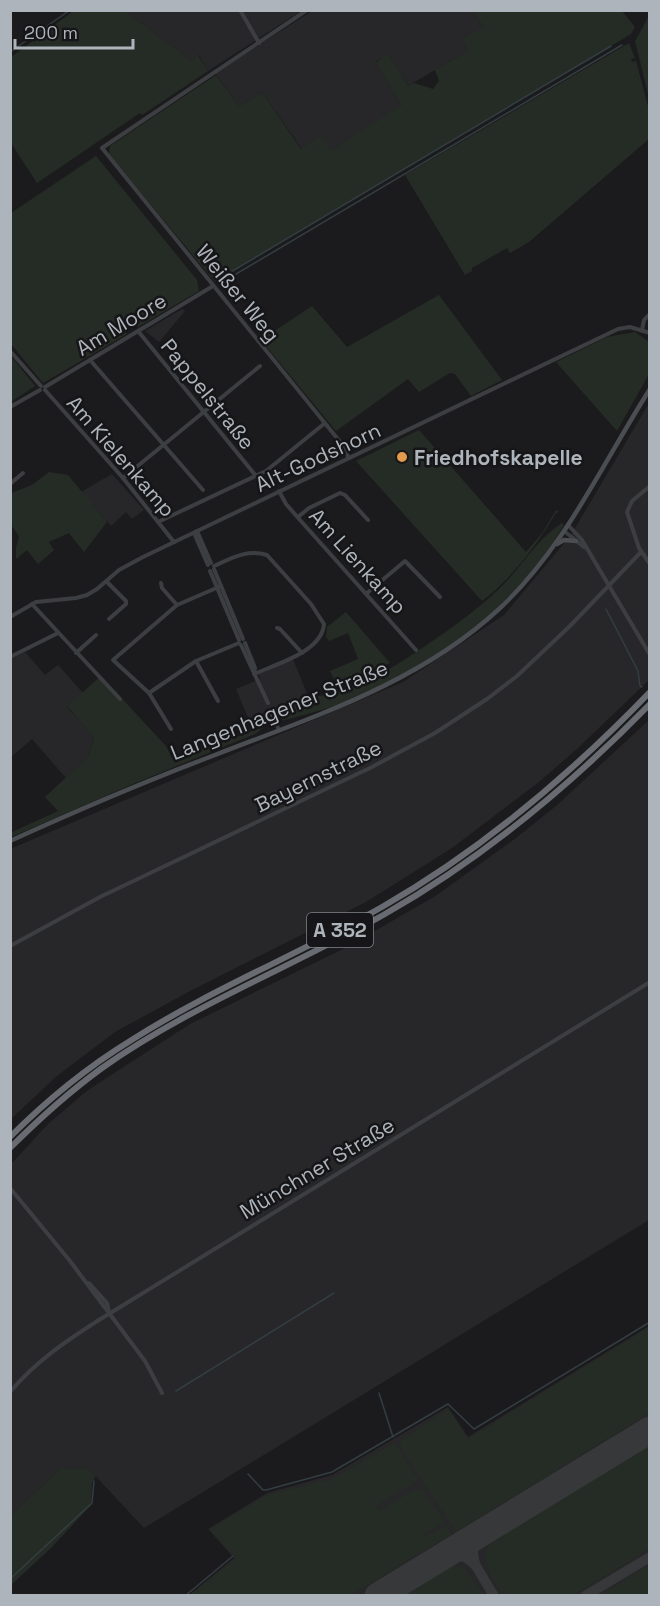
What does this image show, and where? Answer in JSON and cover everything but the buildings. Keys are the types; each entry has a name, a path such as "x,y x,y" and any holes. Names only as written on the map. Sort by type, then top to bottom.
{"highway":[{"name":"A 352","path":"10,1137 73,1080 131,1040 382,907 472,849 553,785 650,692"},
{"name":"A 352","path":"10,1148 77,1087 133,1048 177,1022 368,924 477,855 559,790 650,704"}],"main road":[{"name":"Langenhagener Straße","path":"10,841 165,775 345,704 400,679 460,641 499,609 528,579 555,545 650,389"},
{"path":"555,545 564,540 576,541"}],"street":[{"path":"240,10 259,43 308,10"},
{"name":"Weißer Weg","path":"259,43 102,148 325,423 344,447 349,458"},
{"name":"Am Moore","path":"10,407 213,286"},
{"path":"642,330 644,320 650,314"},
{"name":"Alt-Godshorn","path":"10,617 32,604 50,599 76,598 92,592 129,564 618,330 630,327 650,333"},
{"name":"Pappelstraße","path":"138,331 256,476"},
{"name":"Am Kielenkamp","path":"10,351 123,478 174,542"},
{"path":"90,360 203,490"},
{"path":"123,478 260,366"},
{"path":"158,522 270,468 325,423"},
{"path":"10,484 23,473"},
{"path":"650,486 627,508 628,519 641,552 650,564"},
{"name":"Am Lienkamp","path":"279,491 286,504 416,650"},
{"path":"298,517 309,508 340,494 345,495 368,520"},
{"path":"568,525 585,547 650,655"},
{"path":"564,531 585,547"},
{"path":"196,532 268,703"},
{"path":"211,567 247,552 267,555 311,604 324,624 321,636 302,653 254,674"},
{"name":"Bayernstraße","path":"10,946 71,912 372,767 435,733 517,676 560,637 641,552"},
{"path":"367,593 405,561 440,597"},
{"path":"107,582 126,601 126,604 109,619"},
{"path":"161,583 162,588 177,605"},
{"path":"171,729 149,693 113,660 177,605 219,587"},
{"path":"32,604 120,699"},
{"path":"277,628 302,653"},
{"path":"10,657 58,633"},
{"path":"76,652 96,635"},
{"path":"149,693 196,661 241,642"},
{"path":"196,661 218,701"},
{"path":"270,710 279,730"},
{"name":"Münchner Straße","path":"10,1392 52,1351 110,1313 650,982"},
{"path":"10,1188 110,1313 145,1361 162,1393"}],"shaded area":[{"path":"75,10 125,11 192,61 198,55 208,71 142,115 140,113 37,183 11,143 11,57"},
{"path":"125,11 301,11 208,71 199,55 192,61"},
{"path":"312,11 473,11 483,27 469,50 408,86 388,55 376,61 401,105 331,152 302,149 262,92 239,106 215,73"},
{"path":"473,11 622,11 635,27 631,34 215,282 109,154 110,146 216,75 239,106 262,92 301,149 321,136 331,151 401,105 376,62 388,54 408,86 414,83 433,89 439,81 435,70 469,50 463,39 483,27"},
{"path":"649,16 649,98 635,41"},
{"path":"629,43 635,58 631,59 632,62 636,61 649,110 649,139 529,242 510,253 507,248 472,268 472,271 465,275 405,175"},
{"path":"96,156 197,280 199,291 138,327 130,317 119,324 127,334 43,383 11,344 11,213"},
{"path":"439,295 502,380 471,396 455,374 450,373 419,392 408,379 336,431 261,340 312,306 347,347"},
{"path":"182,309 185,311 159,342 145,331"},
{"path":"635,332 649,342 649,374 617,431 556,362 607,337"},
{"path":"11,356 35,386 10,402"},
{"path":"649,403 649,680 539,782 452,848 366,902 192,990 115,1032 57,1076 11,1119 10,849 403,682 504,615 571,535"},
{"path":"419,430 526,552 543,532 556,510 559,512 514,571 482,601 356,461"},
{"path":"49,472 68,475 107,522 84,552 69,533 49,542 54,550 38,564 27,550 16,559 19,536 11,525 11,493 32,485"},
{"path":"112,474 144,510 132,519 126,512 111,526 81,492"},
{"path":"562,523 564,525 546,553 525,579 502,603 451,645 393,679 340,703 285,720 280,719 282,710 288,706 372,678 397,665 442,634 492,596 545,537"},
{"path":"346,612 390,663 338,688 330,671 358,659 348,633 329,641 326,637 327,627"},
{"path":"25,652 45,675 58,665 83,693 67,707 94,736 88,757 66,778 32,739 11,757 11,659"},
{"path":"293,659 308,696 249,720 236,689 260,679 258,673"},
{"path":"101,676 166,746 173,760 263,727 257,733 11,837 10,833 58,811 45,797 88,757 94,737 67,706"},
{"path":"649,720 649,1220 144,1528 89,1469 60,1469 11,1515 11,1164 49,1123 88,1090 190,1024 347,947 437,895 556,806"},
{"path":"649,1326 649,1595 188,1596 234,1558 208,1529 267,1493 332,1475 448,1407 468,1437"},
{"path":"649,1327 649,1413 456,1532 407,1458 399,1442 448,1409 468,1439"},
{"path":"395,1443 418,1480 376,1506 379,1511 415,1489 422,1489 445,1522 424,1534 425,1537 446,1525 452,1535 351,1595 190,1595 236,1558 210,1529 267,1495 332,1479"},
{"path":"649,1445 649,1549 573,1595 503,1595 491,1576 486,1562 487,1548 492,1542"},
{"path":"60,1469 89,1469 96,1476 92,1483 91,1505 51,1548 11,1585 11,1515"},
{"path":"649,1565 649,1595 600,1595"},
{"path":"452,1566 463,1568 485,1595 404,1595"}],"waterway":[{"path":"10,52 70,10"},
{"path":"221,283 622,45"},
{"path":"219,279 611,46"},
{"path":"606,609 638,671 642,687"},
{"path":"176,1391 334,1293"},
{"path":"248,1474 263,1490 266,1490 332,1472 448,1404 474,1429 650,1322"},
{"path":"379,1393 393,1437"},
{"path":"10,1579 92,1503 94,1481"},
{"path":"185,1596 233,1556"}],"taxiway":[{"path":"439,1558 459,1555 476,1566 473,1549 480,1536 489,1528"},
{"path":"585,1596 650,1557"},
{"path":"476,1566 494,1596"}],"runway":[{"path":"378,1596 650,1430"}],"place":[{"name":"Friedhofskapelle","path":"402,457"}]}
